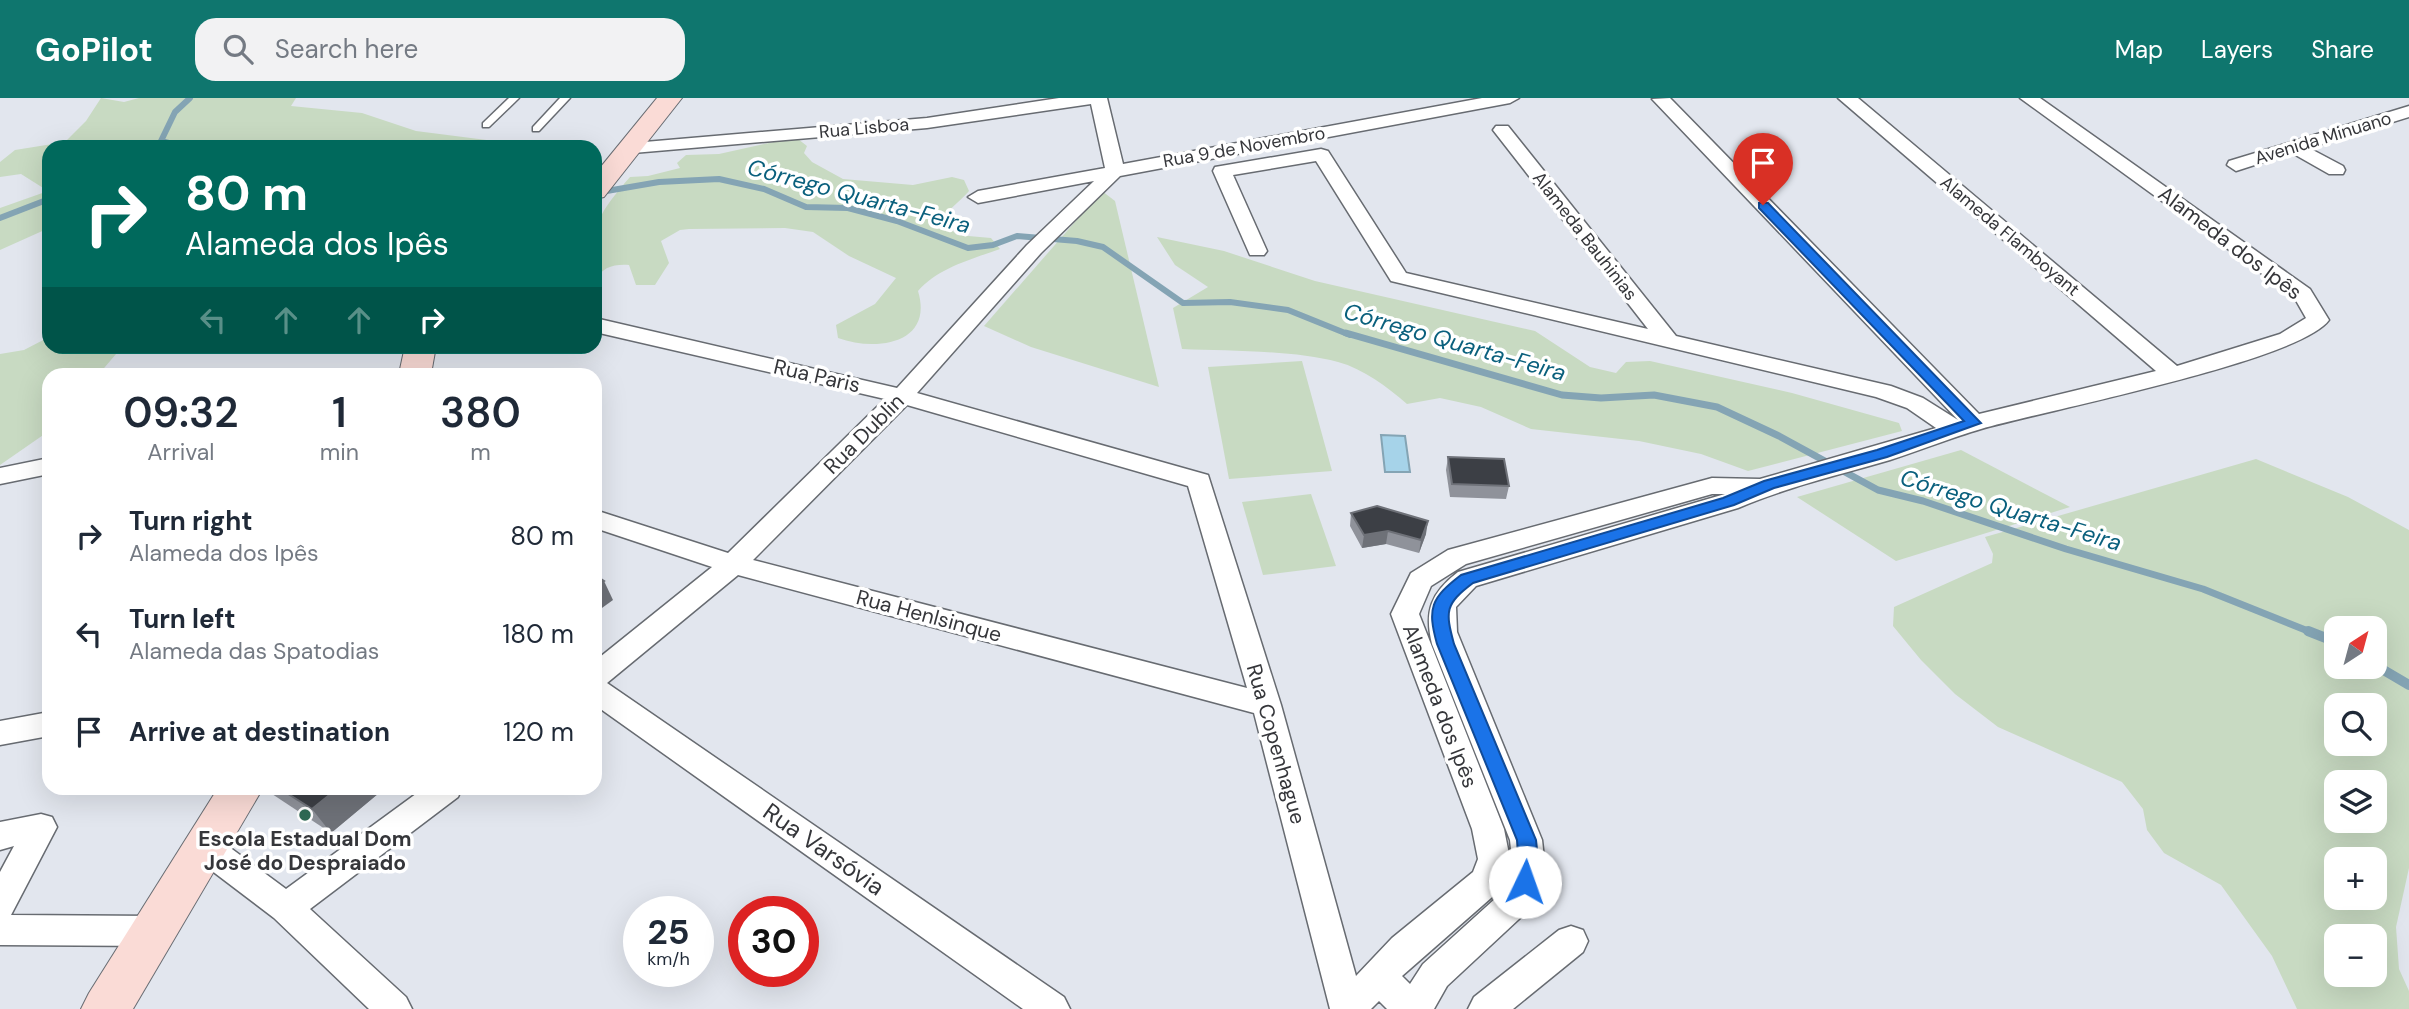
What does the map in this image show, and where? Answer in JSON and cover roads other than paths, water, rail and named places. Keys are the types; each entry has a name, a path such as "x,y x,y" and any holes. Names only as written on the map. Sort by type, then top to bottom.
{"street":[{"path":"602,183 633,148 670,98"},
{"path":"1096,98 1115,171"},
{"name":"Rua Lisboa","path":"633,148 927,122 1096,98"},
{"name":"Rua 9 de Novembro","path":"978,197 1510,98"},
{"name":"Alameda Flamboyant","path":"1847,98 2173,374"},
{"name":"Alameda dos Ipês","path":"1487,881 1494,859 1488,829 1405,614 1420,580 1729,502 1769,485 1882,454 1964,426 2173,374 2288,339 2318,320 2303,293 2029,98"},
{"path":"1661,99 1964,426"},
{"name":"Avenida Minuano","path":"2236,164 2409,111"},
{"name":"Alameda Bauhinias","path":"1502,131 1669,341"},
{"path":"2294,147 2336,170"},
{"path":"1257,251 1222,172 1321,155 1398,277 1883,391 1964,426"},
{"name":"Rua Dublin","path":"602,671 733,564 902,396 1034,249 1115,171"},
{"name":"Rua Paris","path":"602,327 902,396 1199,481"},
{"path":"0,476 42,467"},
{"name":"Rua Copenhague","path":"1199,481 1266,705 1348,1009"},
{"name":"Rua Henlsinque","path":"602,521 733,564 1266,705"},
{"name":"Alameda dos Ipês","path":"1462,568 1446,595 1438,617 1446,644 1526,840 1529,868 1521,896"},
{"path":"1405,614 1438,617"},
{"name":"Rua Varsóvia","path":"602,695 1052,1009"},
{"path":"0,733 42,725"},
{"path":"106,1009 237,795"},
{"path":"286,908 438,795"},
{"path":"0,836 41,827 0,904"},
{"path":"205,848 286,908 394,1009"},
{"path":"1348,1009 1377,975 1487,881 1521,896 1434,975 1412,1009 1377,975"},
{"path":"0,930 156,931"},
{"path":"1486,1009 1571,941"}],"lane":[{"path":"486,125 514,98"},
{"path":"536,129 565,98"}],"water":[{"path":"1381,435 1405,436 1410,472 1385,472"}],"waterway":[{"name":"Córrego Quarta-Feira","path":"161,140 175,112 190,98"},
{"name":"Córrego Quarta-Feira","path":"602,192 659,182 719,179 764,189 806,207 848,208 897,221 968,248 993,245 1017,236 1077,241 1103,247 1183,303 1230,302 1288,310 1350,335"},
{"path":"0,218 42,202"},
{"name":"Córrego Quarta-Feira","path":"1346,333 1562,395 1601,398 1654,395 1717,407 1779,436 1878,490 1923,501 2066,549 2203,589 2308,631"},
{"name":"Córrego Quarta-Feira","path":"2308,631 2324,637"},
{"name":"Córrego Quarta-Feira","path":"2308,631 2313,633"},
{"name":"Córrego Quarta-Feira","path":"2387,672 2409,685"}],"place":[{"name":"Escola Estadual Dom José do Despraiado","path":"305,815"}]}
